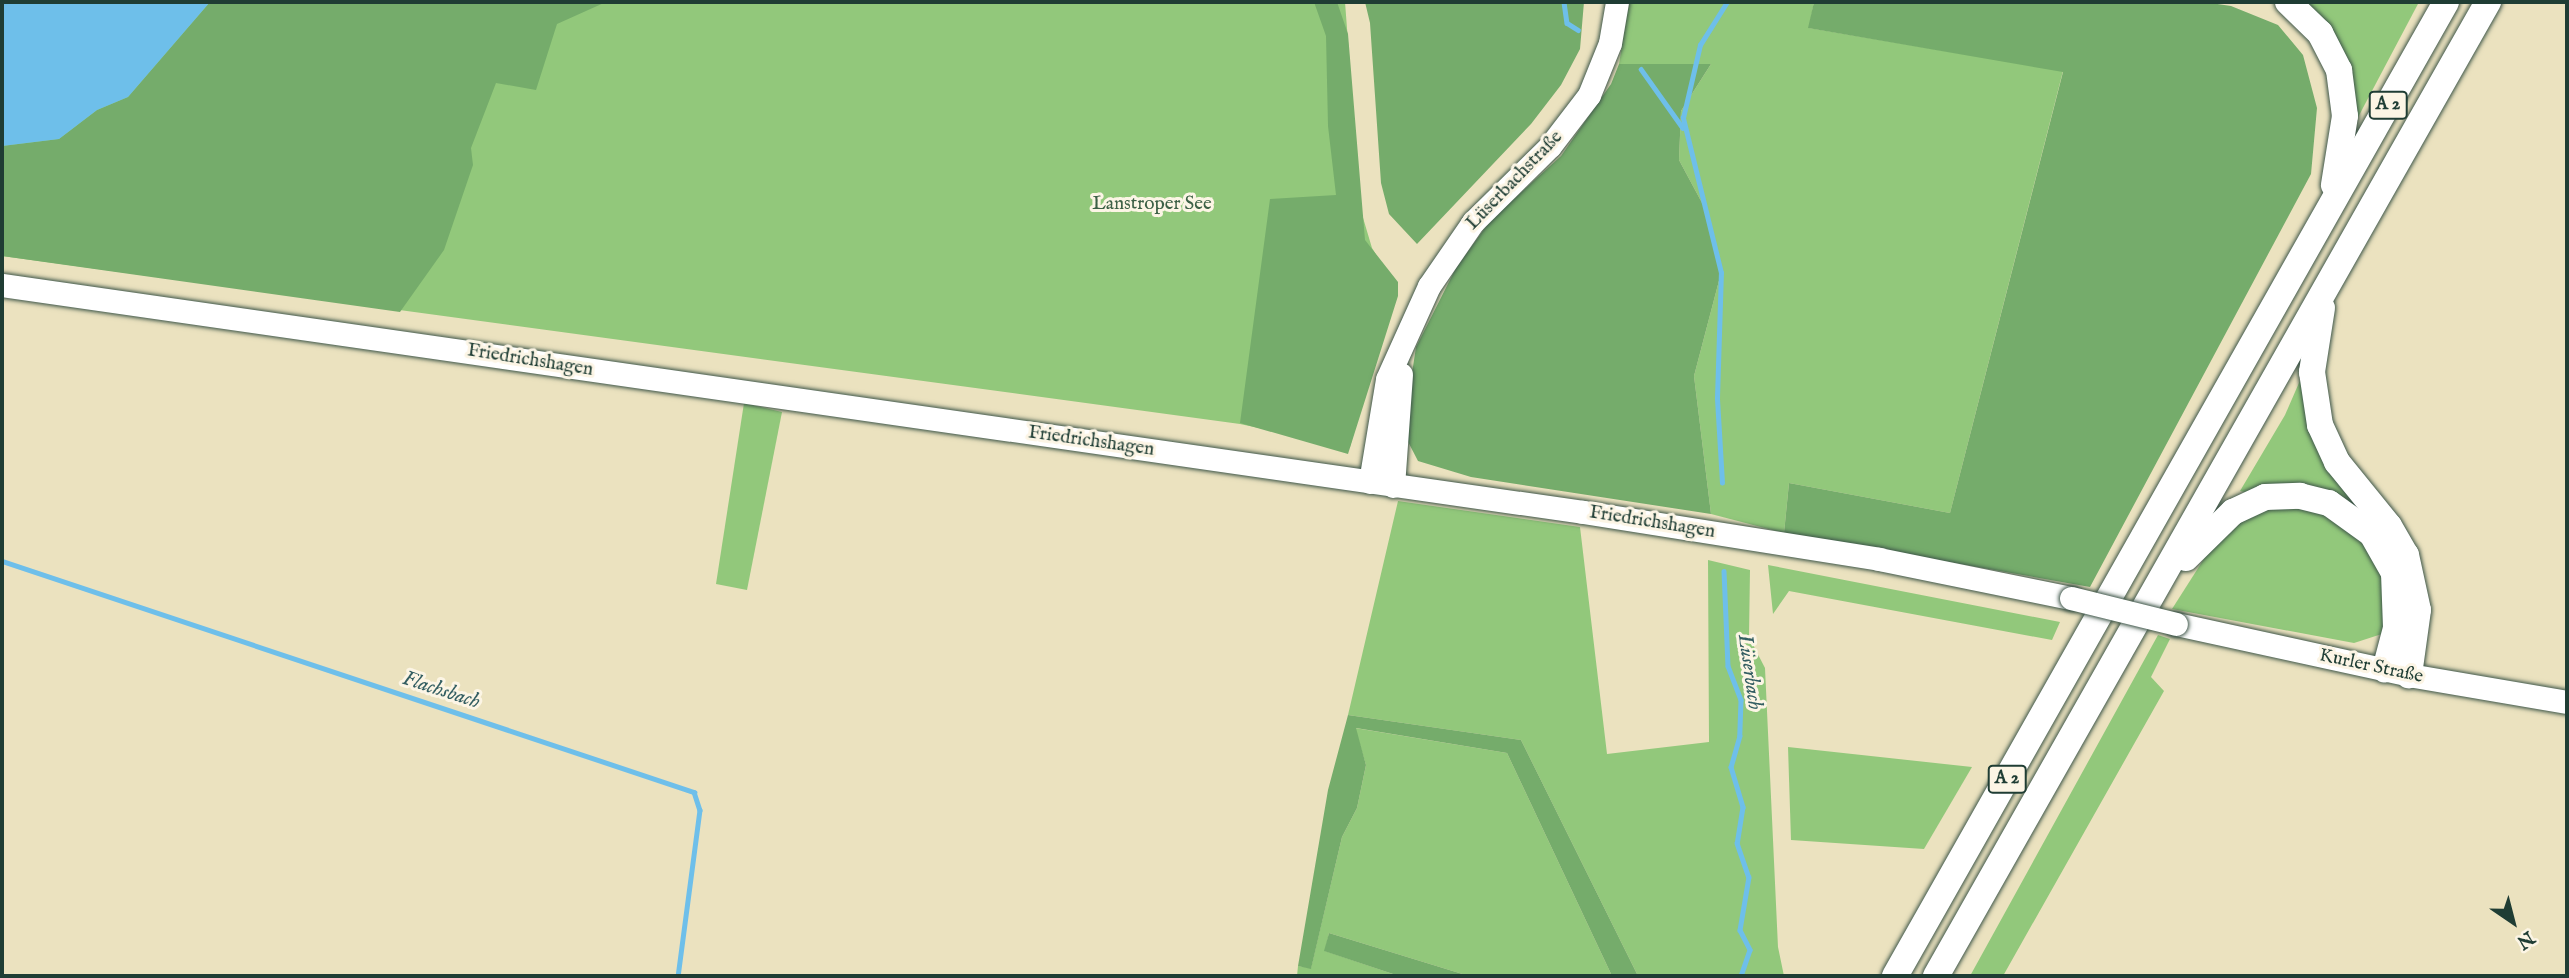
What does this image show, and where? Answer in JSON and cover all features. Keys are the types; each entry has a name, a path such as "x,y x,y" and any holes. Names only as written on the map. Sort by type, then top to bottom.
{"highway":[{"path":"2288,2 2320,33 2343,88 2346,117 2330,207"},
{"name":"A 2","path":"1895,976 2446,2"},
{"name":"A 2","path":"1936,976 2488,2"},
{"path":"2325,290 2312,372 2320,425 2337,462 2389,526 2406,555 2418,610 2397,672"},
{"path":"2156,590 2234,512 2265,497 2300,496 2329,503 2372,534 2394,573 2397,672"}],"main road":[{"name":"Lüserbachstraße","path":"1381,484 1401,357 1417,312 1447,257 1473,222 1570,123 1589,95 1610,43 1616,2"},
{"name":"Friedrichshagen","path":"2,285 1381,484 1879,559 2071,598 2176,624"},
{"name":"Kurler Straße","path":"2176,624 2397,672 2567,702"}],"green space":[{"name":"Lanstroper See","path":"2,2 1345,2 1361,211 1372,248 1394,284 1350,447 1240,424 2,256"},
{"path":"210,2 606,2 557,24 536,90 496,83 471,148 473,165 444,250 400,312 2,256 2,146 59,139 97,110 128,97"},
{"path":"1314,2 1337,2 1348,34 1365,240 1398,282 1398,296 1348,454 1240,423 1270,199 1336,195 1328,126 1326,36"},
{"path":"1365,2 1584,2 1580,49 1561,85 1531,124 1417,244 1389,214 1381,183 1370,23"},
{"path":"1629,2 1814,2 1809,28 2063,71 1950,513 1789,483 1784,533 1711,514 1694,376 1721,273 1708,214 1679,160 1681,111 1711,64 1619,64"},
{"path":"1814,2 2204,2 2231,6 2278,25 2303,55 2317,108 2311,174 2090,587 1784,533 1789,483 1950,513 2063,72 1808,28"},
{"path":"2297,2 2419,2 2355,123"},
{"path":"1619,64 1711,64 1681,111 1679,160 1708,214 1721,273 1694,376 1711,514 1471,477 1418,461 1403,432 1416,347 1456,268 1490,221 1561,156 1611,84"},
{"path":"2305,369 2374,523 2240,491 2285,415"},
{"path":"744,403 782,412 747,590 716,584"},
{"path":"1398,501 1580,527 1607,754 1709,742 1708,560 1750,570 1749,637 1765,668 1778,947 1784,976 1638,976 1521,740 1348,715"},
{"path":"2290,505 2320,510 2363,536 2387,577 2388,632 2354,643 2172,609 2223,529 2265,509"},
{"path":"1768,565 2060,622 2052,640 1789,591 1773,614"},
{"path":"2158,635 2170,639 2151,677 2164,691 2003,976 1970,976"},
{"path":"1348,715 1521,740 1638,976 1612,976 1507,753 1356,728 1366,765 1357,808 1342,837 1311,969 1298,966 1328,790"},
{"path":"1355,728 1507,753 1612,976 1469,976 1329,933 1325,951 1399,976 1297,976 1298,966 1311,968 1342,837 1357,808 1366,765"},
{"path":"1788,747 1972,767 1924,849 1791,840"},
{"path":"1329,933 1469,976 1399,976 1324,951"}],"water":[{"path":"2,2 210,2 128,97 97,110 59,139 2,146"}],"waterway":[{"path":"1564,2 1567,23 1578,30"},
{"path":"1722,483 1717,398 1721,273 1683,118 1700,45 1727,2"},
{"path":"1641,69 1683,128"},
{"name":"Flachsbach","path":"2,561 694,792 700,810 678,976"},
{"name":"Lüserbach","path":"1724,571 1728,666 1741,700 1740,736 1731,767 1743,807 1737,843 1749,877 1740,930 1750,950 1741,976"}]}
